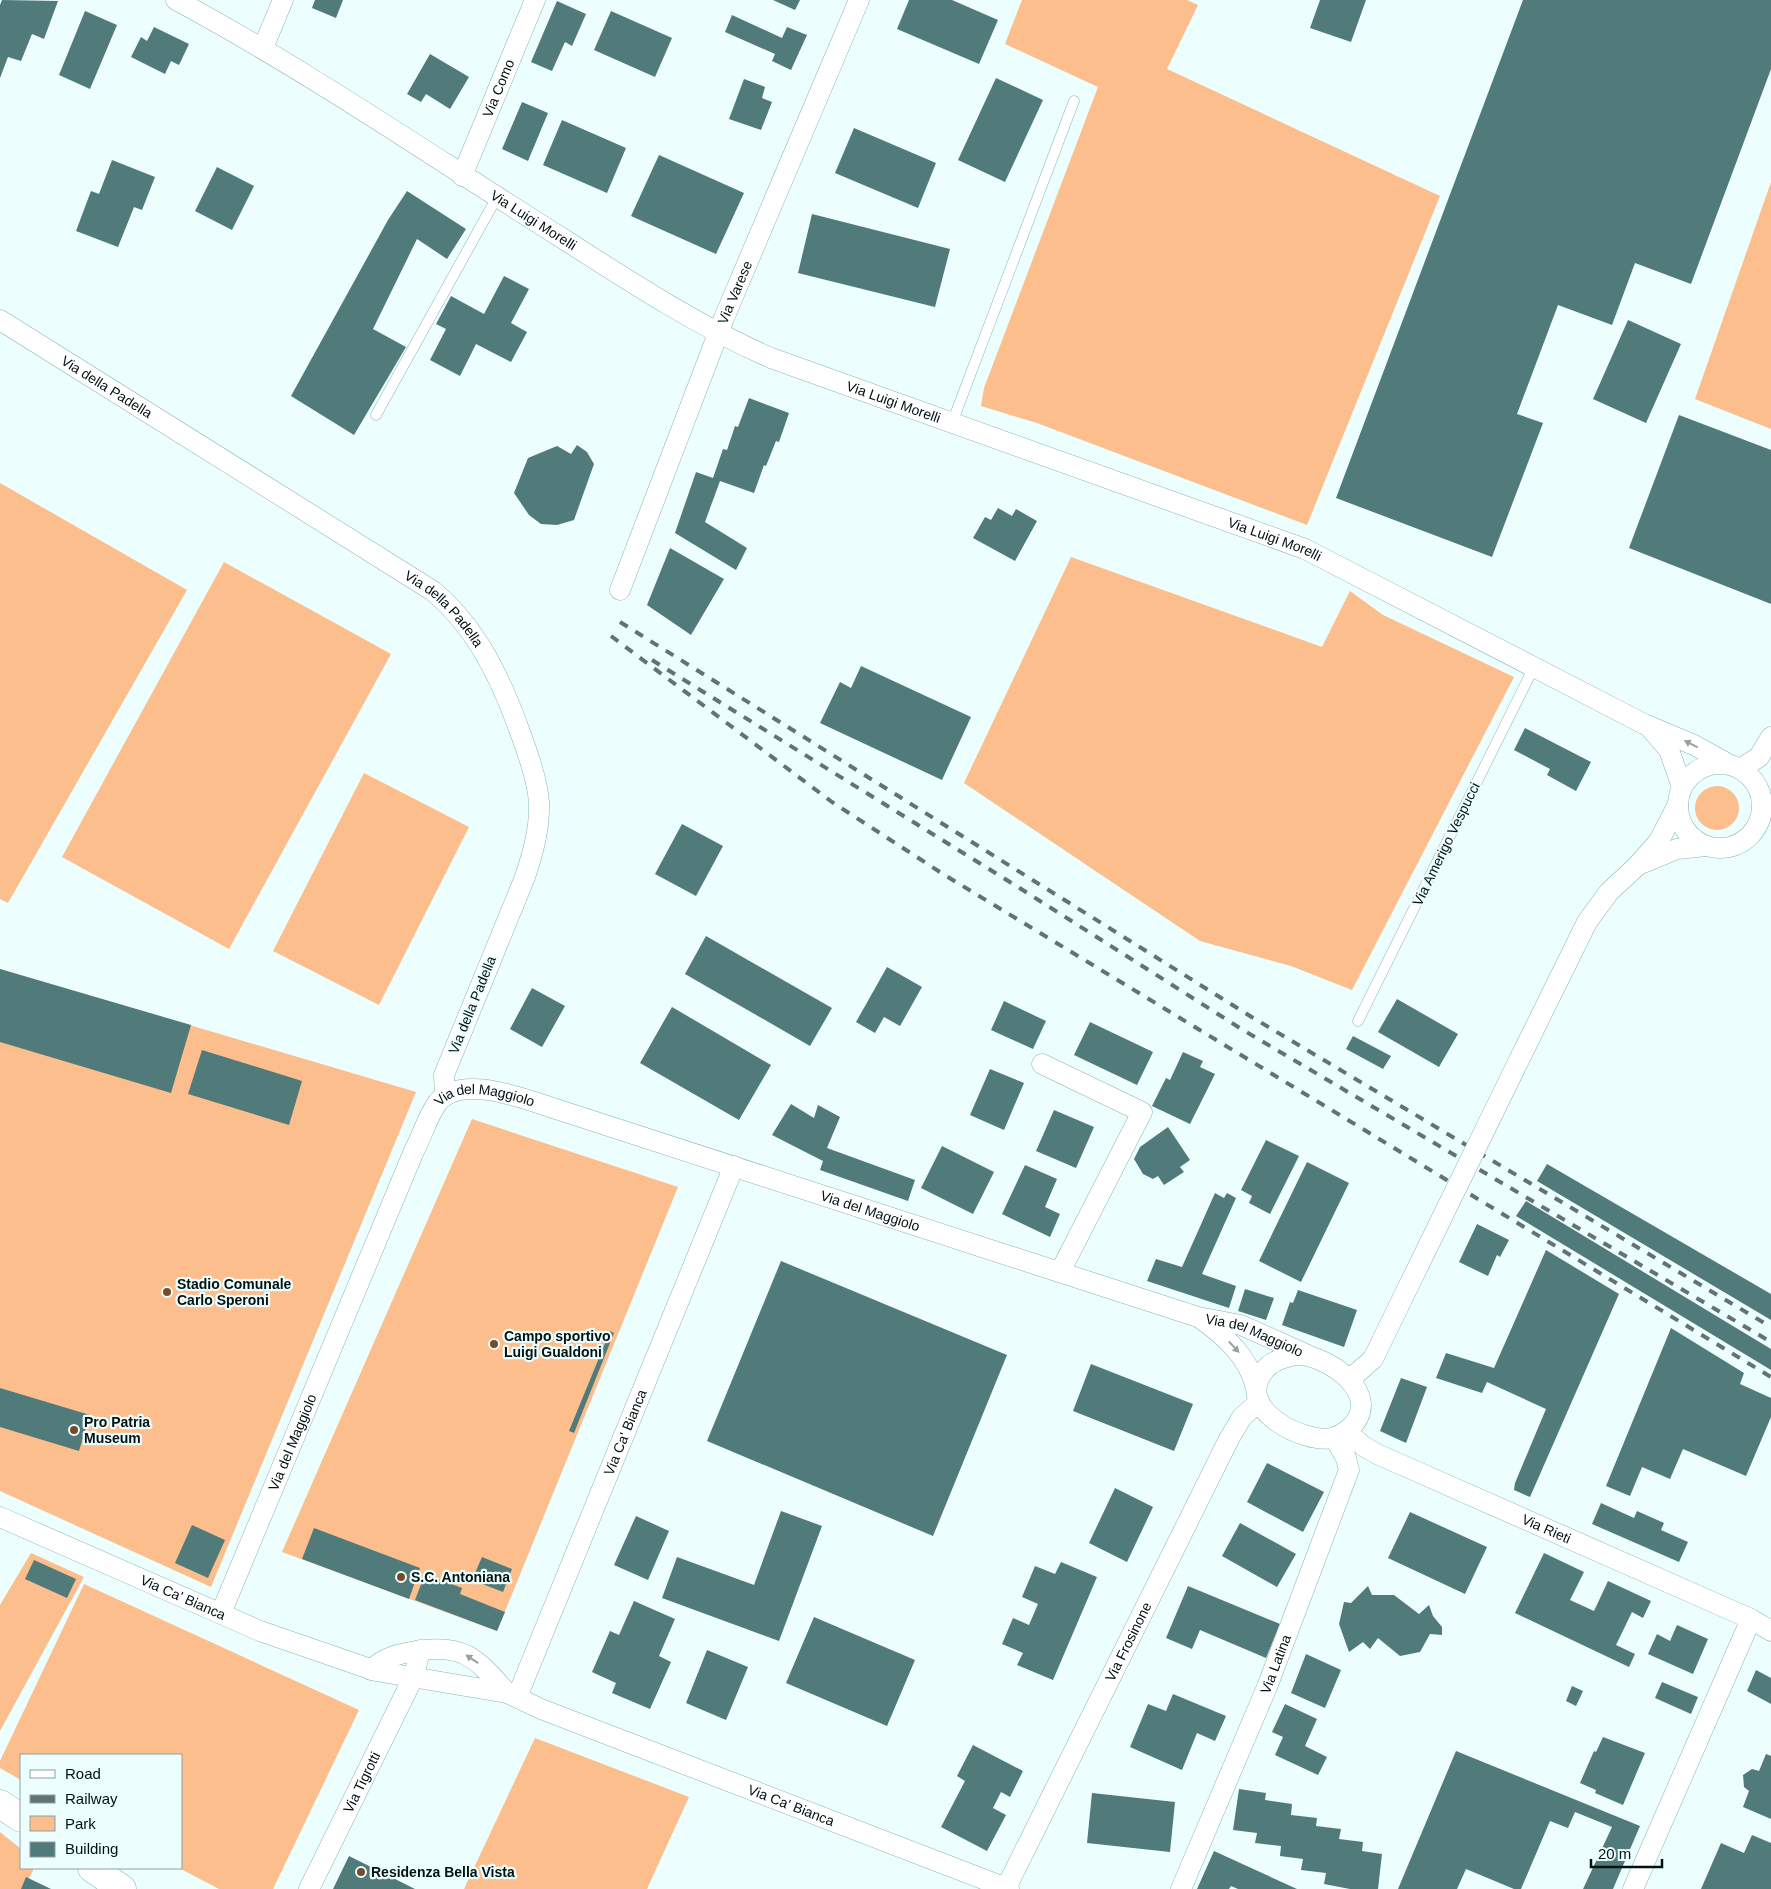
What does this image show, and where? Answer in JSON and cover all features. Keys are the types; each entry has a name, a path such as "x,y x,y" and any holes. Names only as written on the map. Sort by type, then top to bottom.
{"street":[{"name":"Via Luigi Morelli","path":"176,0 263,48 462,176 718,334 772,358 1305,549 1650,727"},
{"path":"263,48 284,0"},
{"name":"Via Como","path":"462,176 536,0"},
{"name":"Via Varese","path":"620,590 718,334 859,0"},
{"name":"Via della Padella","path":"0,320 433,591 460,618 490,660 504,688 524,741 538,794 538,824 525,877 444,1075 445,1096"},
{"path":"1650,727 1678,737 1735,767 1752,780 1766,802 1759,823 1749,837"},
{"path":"1650,727 1663,740 1669,750 1680,795 1679,817 1685,830 1694,839 1706,846"},
{"path":"1349,1380 1373,1359 1587,922 1609,892 1636,866 1662,836 1689,777 1703,767 1714,764 1735,767 1758,756 1771,738"},
{"path":"1636,866 1672,851 1706,846 1728,848 1749,837 1771,836"},
{"path":"1042,1064 1142,1112 1061,1270"},
{"name":"Via del Maggiolo","path":"221,1614 414,1151 437,1103 445,1096 470,1088 515,1096 1061,1270 1198,1317 1241,1325 1310,1356"},
{"name":"Via Ca' Bianca","path":"512,1695 734,1166"},
{"name":"Via del Maggiolo","path":"1198,1317 1238,1349 1250,1370 1258,1395"},
{"path":"1290,1356 1310,1356 1338,1368 1349,1380 1358,1396 1360,1410 1355,1422 1340,1434 1311,1436 1286,1428 1275,1420 1258,1395 1264,1371 1274,1362 1290,1356"},
{"name":"Via Frosinone","path":"1008,1888 1229,1439 1258,1395"},
{"name":"Via Rieti","path":"1340,1434 1376,1454 1751,1619 1771,1631"},
{"name":"Via Latina","path":"1181,1889 1267,1688 1349,1470 1340,1434"},
{"name":"Via Ca' Bianca","path":"0,1517 260,1630 371,1670 414,1676 461,1687 512,1695 541,1709 1008,1888"},
{"path":"1633,1889 1751,1619"},
{"name":"Via Ca' Bianca","path":"371,1670 389,1657 420,1650 444,1648 464,1653 481,1665 512,1695"},
{"path":"414,1676 420,1650"},
{"name":"Via Tigrotti","path":"309,1889 414,1676"},
{"path":"0,1804 20,1817"},
{"path":"93,1869 122,1889"}],"lane":[{"path":"952,423 1074,101"},
{"path":"376,415 497,198"},
{"name":"Via Amerigo Vespucci","path":"1358,1021 1534,667"}],"green space":[{"path":"1022,0 1187,0 1198,5 1167,69 1440,196 1307,525 1037,423 981,406 984,388 1098,87 1005,44"},
{"path":"1771,182 1771,429 1695,399"},
{"path":"0,483 187,590 8,903 0,899"},
{"path":"1071,557 1322,647 1350,591 1383,615 1514,677 1352,990 1291,966 1200,941 964,783"},
{"path":"224,562 391,654 229,949 62,857"},
{"path":"364,773 469,827 379,1005 273,951"},
{"path":"1721,786 1733,792 1738,800 1738,816 1733,824 1725,829 1713,830 1701,824 1696,816 1695,804 1701,792 1709,787"},
{"name":"Stadio Comunale Carlo Speroni","path":"0,969 416,1092 211,1587 0,1491"},
{"name":"Campo sportivo Luigi Gualdoni","path":"472,1119 678,1187 497,1631 282,1552"},
{"path":"31,1553 84,1577 0,1731 0,1605"},
{"path":"84,1584 359,1710 273,1889 219,1889 181,1869 182,1754 20,1754 20,1779 0,1768 0,1761"},
{"path":"535,1738 689,1797 647,1889 464,1889"},
{"path":"0,1832 20,1848 20,1869 34,1869 24,1889 0,1889"}],"building":[{"path":"2,0 58,1 44,39 32,34 21,61 8,57 0,78 0,5"},
{"path":"315,0 343,0 336,18 312,8"},
{"path":"773,0 800,0 795,10"},
{"path":"909,0 952,0 998,20 979,64 897,29"},
{"path":"1320,0 1366,0 1351,42 1310,28"},
{"path":"1523,0 1771,0 1771,69 1691,284 1635,263 1612,325 1558,305 1517,414 1543,423 1492,557 1336,498"},
{"path":"557,1 586,14 572,46 565,42 552,71 531,62"},
{"path":"85,11 117,25 90,89 59,75"},
{"path":"611,11 672,38 655,77 594,50"},
{"path":"732,15 782,38 787,27 807,35 791,70 772,61 775,54 725,32"},
{"path":"154,27 189,44 179,65 171,61 165,74 131,57 141,37 147,41"},
{"path":"430,54 469,77 450,109 426,94 421,102 407,94"},
{"path":"996,78 1043,100 1005,182 958,160"},
{"path":"744,79 765,87 762,98 772,102 761,130 729,119"},
{"path":"522,102 548,113 528,161 502,149"},
{"path":"562,120 626,148 607,193 543,165"},
{"path":"854,128 936,163 918,208 835,173"},
{"path":"659,155 744,193 716,254 631,216"},
{"path":"112,160 155,177 142,210 134,207 118,247 76,231 91,191 99,194"},
{"path":"217,167 254,186 232,230 195,211"},
{"path":"407,191 466,229 447,259 417,239 373,329 406,347 354,435 291,396 388,220"},
{"path":"812,214 950,249 935,307 798,273"},
{"path":"504,276 529,289 511,323 527,332 511,362 476,344 460,376 430,360 446,329 436,324 451,296 484,314"},
{"path":"1628,320 1681,344 1646,423 1593,399"},
{"path":"749,398 789,413 779,442 776,441 766,466 764,465 754,493 720,481 705,522 747,548 736,570 675,533 696,472 713,478 723,449 727,450 735,426 738,427"},
{"path":"1679,415 1771,450 1771,604 1629,548"},
{"path":"577,445 587,452 594,464 574,520 557,525 541,524 529,515 514,493 528,458 557,446 571,454"},
{"path":"998,508 1012,516 1016,509 1037,521 1015,561 973,538 985,517 991,520"},
{"path":"670,548 724,579 691,635 647,605"},
{"path":"861,666 971,717 942,780 820,723 840,682 851,688"},
{"path":"1525,728 1591,762 1576,791 1547,775 1550,769 1514,750"},
{"path":"682,824 723,846 696,896 655,874"},
{"path":"706,936 832,1008 810,1046 685,974"},
{"path":"887,967 922,987 900,1026 884,1017 875,1033 856,1022"},
{"path":"0,969 191,1025 171,1093 0,1042"},
{"path":"532,988 565,1006 542,1047 510,1029"},
{"path":"1397,999 1458,1034 1439,1067 1378,1032"},
{"path":"1004,1001 1046,1021 1033,1049 991,1030"},
{"path":"672,1007 771,1065 739,1120 640,1063"},
{"path":"1090,1022 1153,1052 1137,1085 1074,1055"},
{"path":"1353,1036 1391,1056 1383,1069 1346,1049"},
{"path":"202,1050 302,1081 289,1125 188,1094"},
{"path":"1183,1052 1203,1061 1200,1067 1215,1074 1190,1124 1152,1106 1166,1078 1170,1080"},
{"path":"990,1069 1024,1083 1004,1130 970,1115"},
{"path":"791,1104 814,1118 818,1105 840,1117 827,1148 915,1180 908,1201 820,1170 823,1161 772,1135"},
{"path":"1054,1110 1094,1127 1076,1168 1036,1151"},
{"path":"1168,1127 1190,1160 1180,1167 1184,1172 1164,1185 1158,1176 1153,1179 1143,1174 1134,1159 1140,1147"},
{"path":"1266,1140 1299,1156 1270,1214 1249,1203 1252,1196 1241,1190"},
{"path":"942,1146 994,1172 973,1214 921,1188"},
{"path":"1307,1162 1349,1183 1301,1282 1259,1261"},
{"path":"1547,1164 1771,1294 1771,1320 1537,1181"},
{"path":"1025,1165 1057,1179 1045,1207 1060,1214 1050,1237 1002,1214"},
{"path":"1215,1193 1224,1198 1227,1193 1236,1198 1202,1274 1236,1286 1229,1308 1147,1281 1156,1259 1182,1267"},
{"path":"1526,1201 1771,1349 1771,1370 1516,1216"},
{"path":"1477,1224 1509,1240 1500,1257 1497,1255 1488,1276 1459,1262"},
{"path":"1546,1250 1619,1294 1530,1497 1514,1490 1515,1483 1546,1409 1487,1382 1482,1393 1436,1378 1446,1353 1494,1368"},
{"path":"781,1261 1007,1355 933,1536 707,1441"},
{"path":"1245,1289 1274,1298 1266,1320 1238,1311"},
{"path":"1298,1290 1357,1310 1344,1347 1282,1325 1290,1302 1293,1303"},
{"path":"1671,1328 1744,1373 1740,1384 1771,1398 1771,1417 1746,1476 1683,1449 1670,1479 1642,1467 1630,1496 1606,1486"},
{"path":"610,1331 614,1333 574,1433 569,1431"},
{"path":"1091,1364 1193,1404 1174,1451 1073,1411"},
{"path":"1401,1378 1427,1387 1406,1443 1380,1431"},
{"path":"0,1388 90,1415 79,1451 0,1427"},
{"path":"1267,1463 1324,1492 1303,1532 1247,1502"},
{"path":"1115,1488 1153,1507 1127,1562 1089,1543"},
{"path":"1601,1503 1634,1518 1637,1511 1664,1523 1661,1530 1688,1542 1679,1562 1592,1524"},
{"path":"781,1511 822,1526 779,1641 662,1598 677,1557 754,1585"},
{"path":"1410,1512 1487,1547 1465,1594 1388,1558"},
{"path":"636,1516 669,1531 648,1580 614,1565"},
{"path":"1240,1523 1296,1554 1277,1587 1222,1556"},
{"path":"192,1525 225,1540 208,1578 175,1563"},
{"path":"314,1528 420,1568 409,1599 302,1559"},
{"path":"1544,1553 1584,1572 1570,1600 1594,1611 1608,1581 1651,1601 1643,1618 1632,1612 1616,1645 1635,1654 1629,1667 1515,1613"},
{"path":"482,1557 512,1569 503,1592 472,1580"},
{"path":"34,1560 76,1579 67,1598 25,1579"},
{"path":"1061,1562 1097,1577 1053,1680 1017,1665 1023,1653 1002,1644 1013,1618 1029,1625 1038,1604 1022,1597 1035,1566 1055,1574"},
{"path":"425,1574 462,1588 460,1594 505,1612 497,1631 415,1600"},
{"path":"1188,1586 1280,1624 1266,1658 1200,1630 1192,1649 1166,1638"},
{"path":"1368,1586 1372,1595 1394,1595 1419,1614 1429,1605 1433,1616 1442,1627 1442,1635 1430,1634 1420,1652 1400,1656 1378,1638 1370,1649 1363,1642 1349,1652 1339,1624 1344,1602 1351,1603"},
{"path":"634,1601 675,1619 659,1656 671,1662 650,1709 612,1693 616,1683 592,1672 610,1631 619,1635"},
{"path":"814,1617 915,1660 887,1726 786,1683"},
{"path":"1677,1625 1708,1639 1693,1674 1648,1654 1657,1634 1670,1641"},
{"path":"707,1650 748,1667 726,1720 686,1703"},
{"path":"1306,1654 1341,1670 1325,1708 1291,1693"},
{"path":"1756,1670 1771,1678 1771,1704 1747,1691"},
{"path":"1662,1682 1698,1697 1691,1714 1655,1698"},
{"path":"1572,1686 1583,1691 1576,1706 1566,1701"},
{"path":"1173,1694 1226,1716 1215,1741 1197,1733 1182,1770 1130,1747 1148,1704 1166,1711"},
{"path":"1285,1704 1317,1719 1305,1746 1327,1757 1318,1775 1275,1755 1283,1737 1272,1732"},
{"path":"1603,1737 1645,1753 1623,1805 1595,1793 1596,1790 1580,1783 1594,1751 1596,1752"},
{"path":"973,1745 1023,1771 1010,1797 1001,1792 993,1808 1006,1815 987,1851 941,1827 965,1781 957,1776"},
{"path":"1456,1751 1640,1826 1613,1889 1583,1889 1612,1827 1575,1812 1568,1828 1550,1821 1521,1889 1514,1889 1466,1869 1457,1889 1398,1889"},
{"path":"1766,1754 1771,1756 1771,1819 1743,1807 1749,1791 1744,1787 1743,1775 1752,1769 1759,1771"},
{"path":"1239,1789 1266,1793 1265,1800 1292,1804 1291,1815 1317,1818 1316,1826 1341,1829 1339,1839 1363,1842 1362,1851 1382,1854 1378,1889 1350,1889 1324,1884 1326,1873 1301,1870 1303,1859 1280,1856 1281,1846 1255,1843 1257,1833 1233,1830"},
{"path":"1092,1793 1175,1802 1170,1852 1087,1843"},
{"path":"1752,1835 1771,1843 1771,1889 1701,1889 1721,1843 1744,1853"},
{"path":"1214,1851 1297,1889 1238,1889 1231,1886 1229,1889 1197,1889"},
{"name":"Residenza Bella Vista","path":"349,1856 415,1889 333,1889"},
{"path":"26,1877 51,1889 21,1889"}],"railway":[{"path":"620,622 1250,1016 1771,1327"},
{"path":"611,636 832,802 943,874 1771,1377"},
{"path":"652,660 1018,887 1243,1030 1771,1342"}],"place":[{"name":"Stadio Comunale Carlo Speroni","path":"167,1292"},
{"name":"Campo sportivo Luigi Gualdoni","path":"494,1344"},
{"name":"Pro Patria Museum","path":"74,1430"},
{"name":"S.C. Antoniana","path":"401,1577"},
{"name":"Residenza Bella Vista","path":"361,1872"}]}
